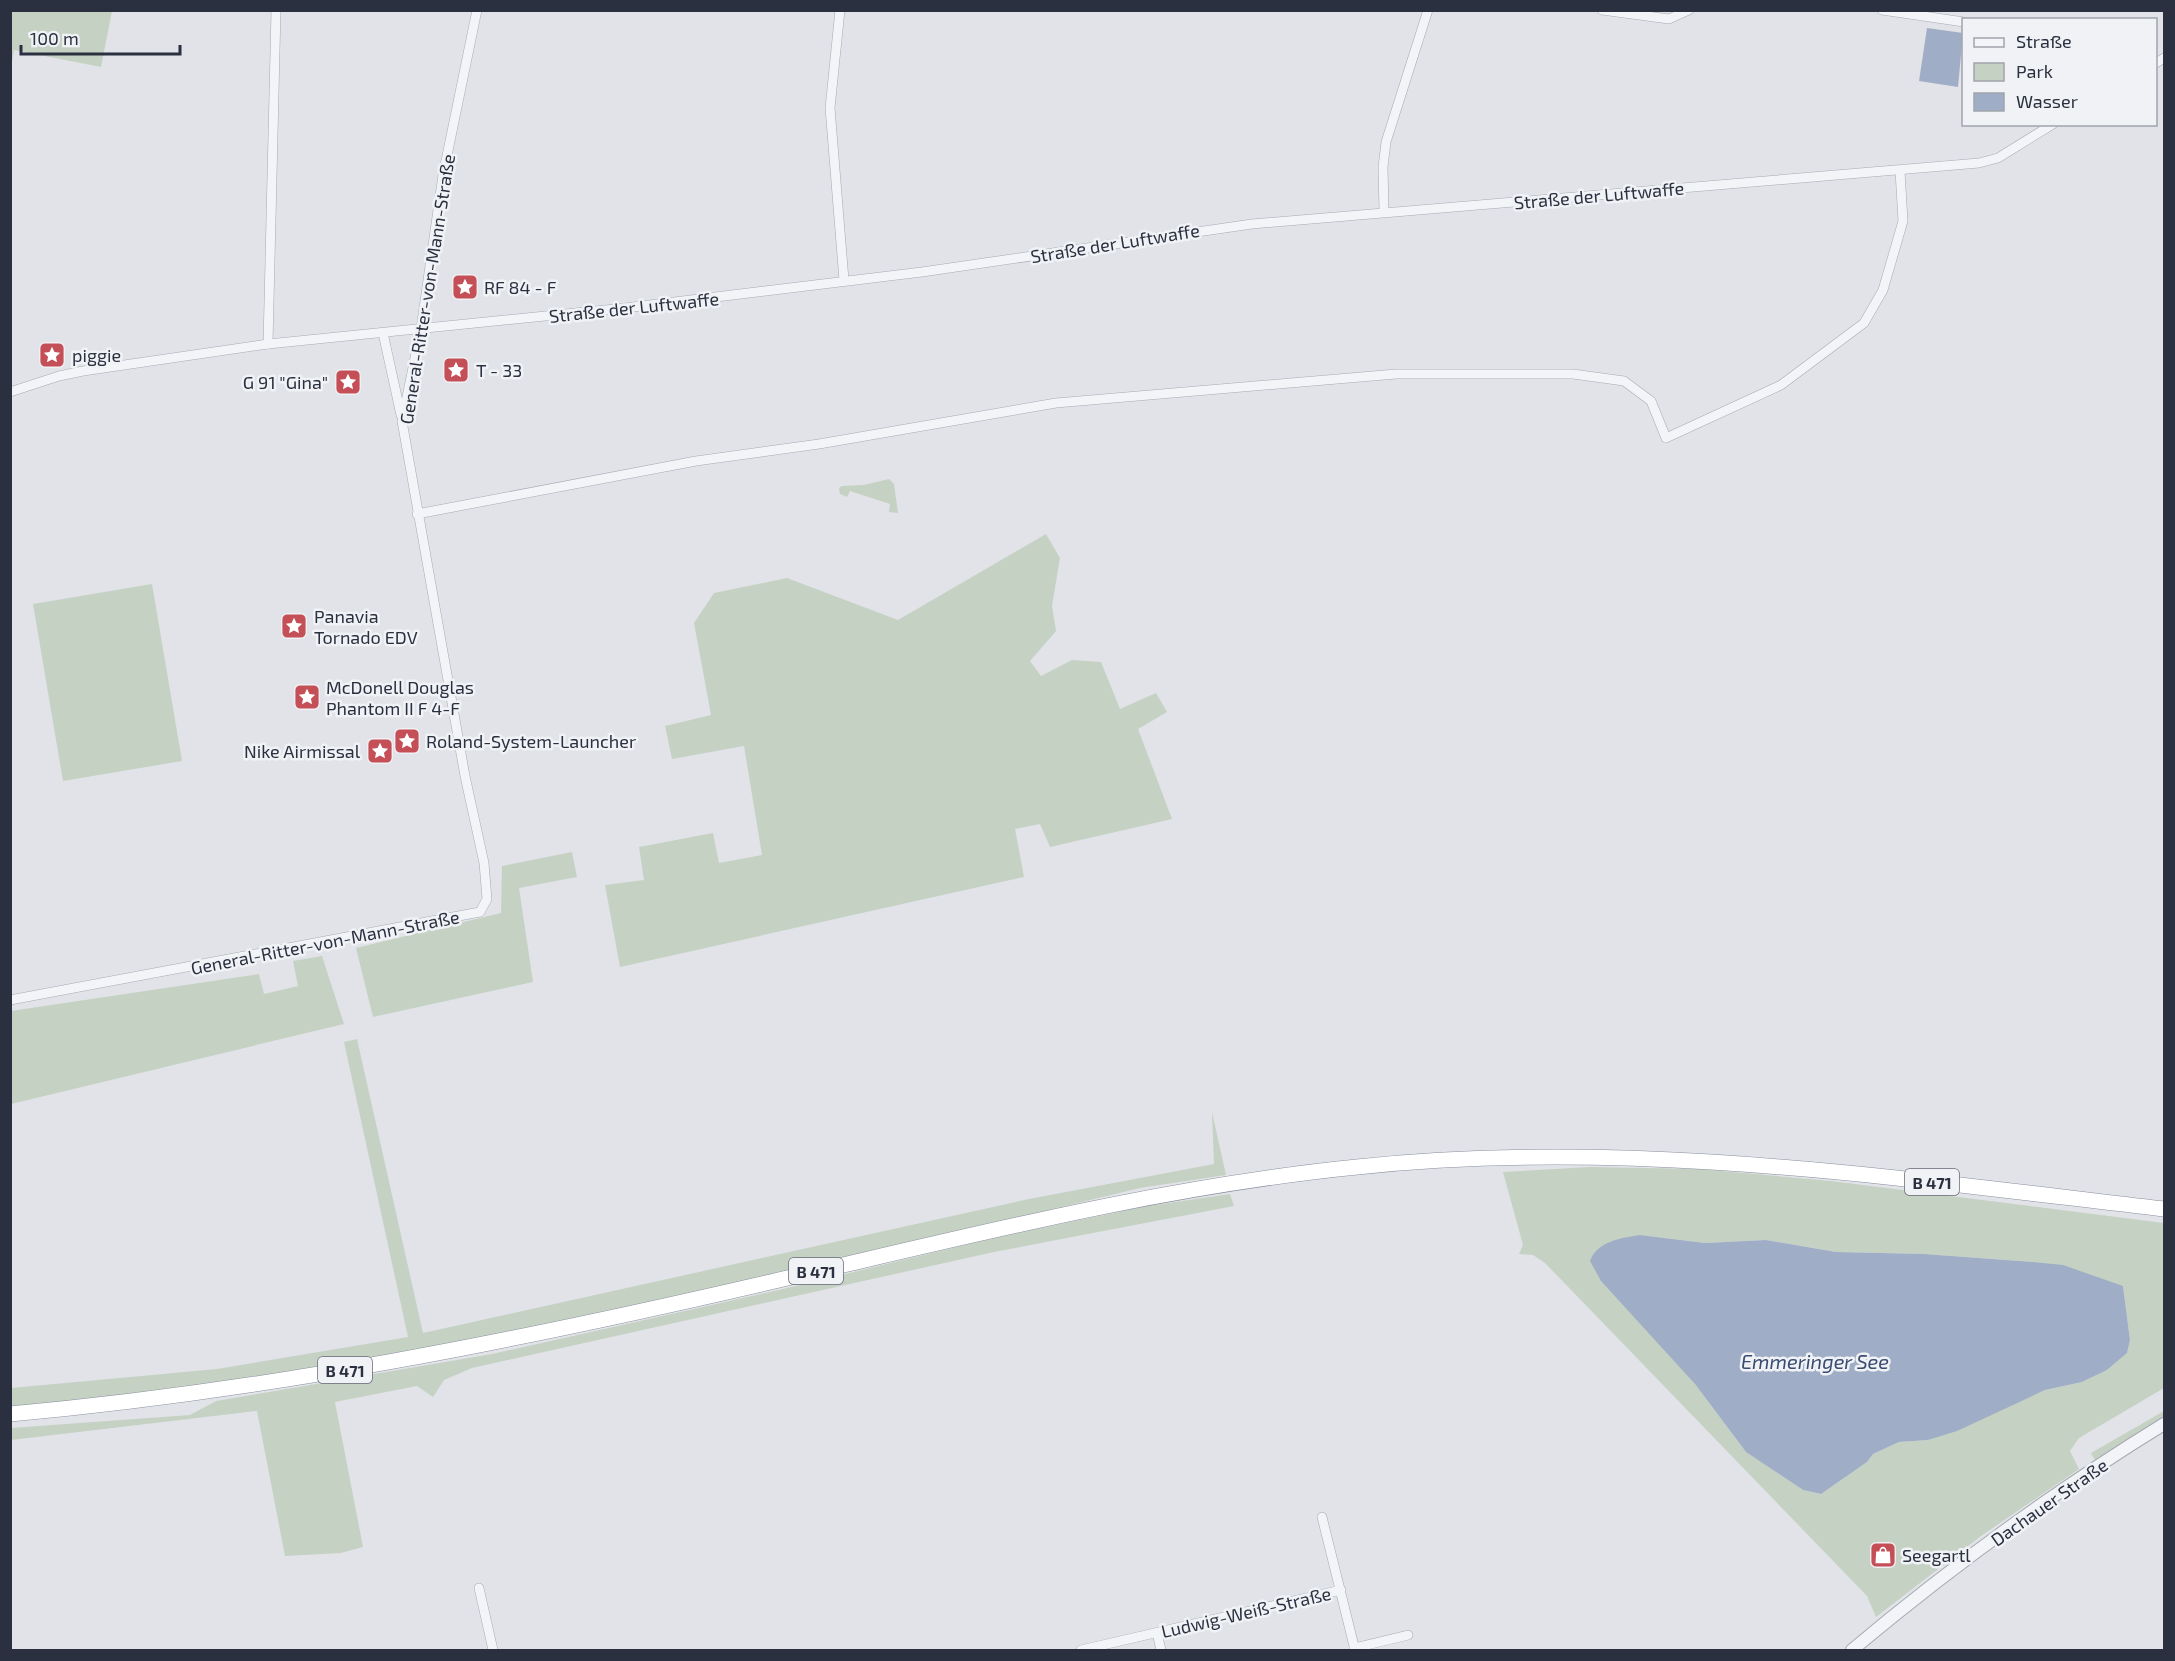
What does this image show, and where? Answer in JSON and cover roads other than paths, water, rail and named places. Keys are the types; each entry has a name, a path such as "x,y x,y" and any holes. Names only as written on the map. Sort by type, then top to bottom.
{"highway":[{"name":"B 471","path":"13,1415 284,1381 490,1345 1068,1212 1215,1186 1359,1166 1464,1159 1590,1156 1699,1159 1831,1170 2164,1209"}],"street":[{"path":"268,344 276,10"},
{"name":"General-Ritter-von-Mann-Straße","path":"10,1000 480,912 487,899 484,863 465,776 402,421 421,329 443,175 477,10"},
{"path":"840,10 830,108 844,280"},
{"path":"1384,212 1383,167 1386,142 1428,10"},
{"path":"1602,10 1669,19 1689,10"},
{"path":"1882,10 1962,22"},
{"name":"Straße der Luftwaffe","path":"10,392 59,376 83,371 268,344 646,306 922,272 1184,232 1384,212 1964,164 1998,158 2050,126"},
{"path":"417,513 696,461 819,444 1056,403 1396,374 1573,374 1624,381 1651,401 1666,438 1781,385 1864,323 1883,290 1903,221 1900,171"},
{"path":"383,333 402,421"},
{"name":"Dachauer Straße","path":"1852,1650 1935,1583 2019,1522 2164,1424"},
{"path":"1322,1517 1354,1649 1408,1635"},
{"path":"479,1588 493,1650"},
{"name":"Ludwig-Weiß-Straße","path":"1081,1650 1341,1590"},
{"path":"1157,1633 1161,1650"}],"water":[{"path":"1927,28 1962,33 1958,87 1919,81"},
{"name":"Emmeringer See","path":"1640,1235 1705,1243 1766,1240 1836,1252 1924,1254 2063,1265 2123,1286 2130,1340 2127,1353 2107,1370 2082,1382 2045,1390 1957,1431 1928,1440 1899,1442 1873,1454 1867,1462 1821,1494 1803,1490 1746,1452 1695,1384 1601,1281 1590,1261 1593,1254 1611,1242"}],"place":[{"name":"RF 84 - F","path":"465,287"},
{"name":"piggie","path":"52,355"},
{"name":"T - 33","path":"456,370"},
{"name":"G 91 \"Gina\"","path":"348,382"},
{"name":"Panavia Tornado EDV","path":"294,626"},
{"name":"McDonell Douglas Phantom II F 4-F","path":"307,697"},
{"name":"Roland-System-Launcher","path":"407,741"},
{"name":"Nike Airmissal","path":"380,751"},
{"name":"Seegartl","path":"1883,1555"}]}
